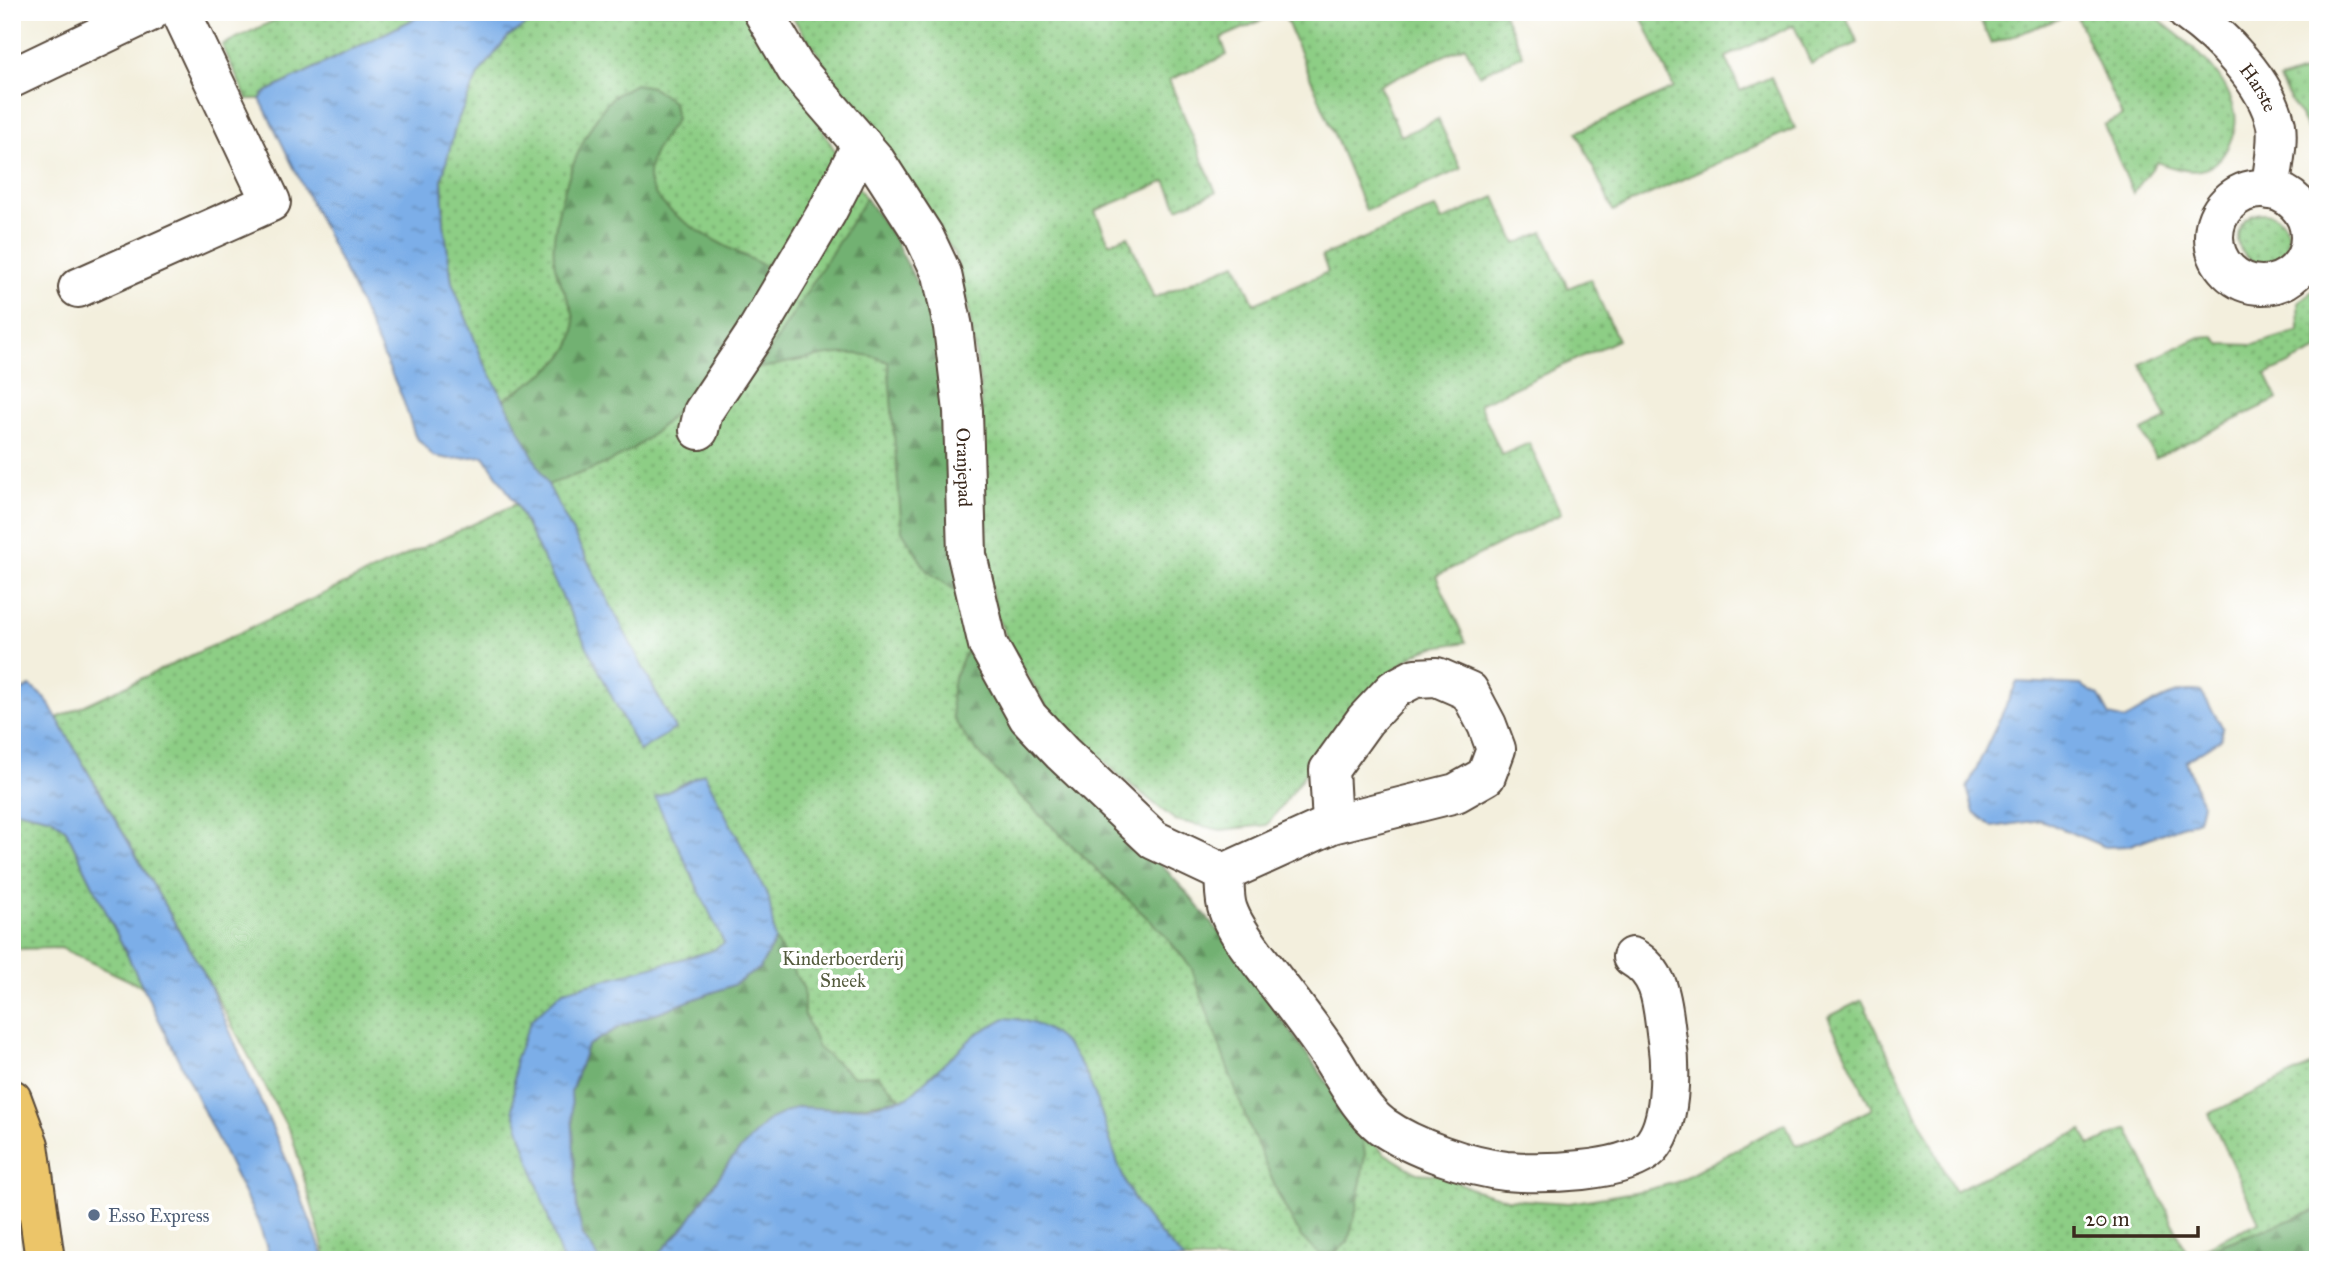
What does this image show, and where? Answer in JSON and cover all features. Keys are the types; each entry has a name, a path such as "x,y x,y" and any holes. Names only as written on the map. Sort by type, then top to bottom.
{"main road":[{"path":"12,1099 29,1145 45,1260"}],"street":[{"path":"12,78 150,12"},
{"path":"78,288 271,202 181,12"},
{"name":"Oranjepad","path":"762,12 796,69 862,145 924,236 942,274 953,327 963,411 967,555 988,645 1028,717 1062,753 1154,840 1224,873"},
{"name":"Harste","path":"2186,12 2212,30 2255,78 2276,125 2271,190"},
{"path":"699,430 703,412 753,337 827,212 862,145"},
{"path":"1332,824 1329,770 1365,720 1394,689 1415,678 1437,677 1469,691 1487,725 1496,750 1486,775 1456,793 1332,824 1224,873 1227,910 1246,942 1329,1054 1360,1104 1382,1125 1412,1142 1440,1154 1506,1171 1593,1168 1631,1161 1651,1147 1662,1125 1671,1082 1669,1054 1658,982 1646,964 1632,957"}],"green space":[{"path":"292,12 428,12 266,92 260,99 247,99 222,45"},
{"name":"Kinderboerderij Sneek","path":"546,12 754,12 846,170 895,240 1015,726 1187,892 1361,1130 1384,1153 1417,1173 1443,1175 1472,1189 1507,1199 1569,1203 1677,1182 1785,1123 1797,1146 1872,1109 1828,1017 1862,1000 1954,1191 2082,1130 2090,1146 2128,1128 2188,1255 2259,1222 2209,1114 2318,1062 2318,1210 2184,1258 2181,1249 2120,1260 327,1260 292,1136 207,979 57,718 516,504 639,750 675,729 482,358 452,282 444,224 442,179 456,124 478,75 508,37"},
{"path":"789,12 1281,12 1221,38 1227,55 1169,80 1216,192 1178,208 1166,181 1095,211 1109,243 1128,236 1154,298 1236,263 1254,304 1328,272 1322,256 1435,208 1442,221 1495,197 1516,244 1543,232 1568,288 1590,279 1618,340 1479,404 1502,455 1529,443 1561,514 1436,576 1466,642 1419,652 1371,691 1334,734 1267,825 1221,830 1175,820 1121,777 1047,707 1019,662 996,615 988,570 980,386 967,300 954,253"},
{"path":"1283,12 1503,12 1523,55 1479,75 1465,46 1379,85 1401,136 1438,119 1461,169 1366,211"},
{"path":"1639,12 1844,12 1858,43 1811,64 1794,25 1726,57 1740,91 1771,77 1795,128 1613,211 1577,132 1674,88"},
{"path":"1977,12 2148,12 2197,51 2226,88 2236,118 2235,128 2223,155 2208,168 2199,170 2189,171 2157,162 2133,193 2104,125 2122,116 2075,13 1991,44"},
{"path":"2318,51 2318,129 2309,131 2279,80 2312,69"},
{"path":"635,84 652,87 673,102 676,120 658,147 649,169 653,191 664,205 699,231 771,269 698,386 661,427 619,457 547,485 504,400 554,365 569,347 573,337 574,318 557,275 554,248 561,202 578,153 600,112 614,96"},
{"path":"866,198 895,240 932,313 944,406 958,592 927,571 902,531 888,362 858,354 841,354 759,368"},
{"path":"2263,213 2281,220 2288,238 2281,256 2263,263 2245,256 2238,238 2245,220"},
{"path":"2318,286 2318,350 2266,375 2278,399 2155,458 2142,431 2167,419 2141,364 2200,337 2214,336 2220,344 2253,345 2299,331 2298,303"},
{"path":"971,642 1223,936 1361,1130 1365,1154 1357,1207 1348,1242 1335,1253 1319,1254 1301,1237 1279,1196 1244,1113 1191,967 1163,933 1011,787 968,741 953,718 951,697 954,677"},
{"path":"12,809 52,818 66,830 143,987 61,948 12,949"},
{"path":"775,940 804,989 804,1013 818,1048 853,1076 878,1075 901,1099 838,1109 797,1107 730,1161 685,1226 653,1260 600,1260 583,1236 577,1210 571,1092 587,1046 623,1025 733,985 760,968"},
{"path":"2318,1210 2318,1260 2120,1260 2181,1249 2185,1258"}],"water":[{"path":"428,12 546,12 508,37 478,75 456,124 442,179 444,224 452,282 482,358 675,729 639,751 516,504 484,456 450,459 433,456 415,436 402,397 351,284 260,99 266,92"},
{"path":"2017,682 2081,685 2099,696 2110,716 2124,720 2171,695 2201,692 2223,728 2221,739 2186,761 2202,804 2198,820 2128,846 2105,847 2041,820 1993,827 1974,812 1967,788"},
{"path":"30,686 46,699 207,979 290,1168 325,1260 271,1260 258,1222 66,830 52,818 12,809 12,695"},
{"path":"704,773 769,898 775,940 760,968 733,985 623,1025 587,1046 571,1092 577,1210 583,1236 600,1260 562,1260 513,1109 515,1060 531,1020 563,991 711,951 724,943 655,798"},
{"path":"1005,1018 1035,1024 1058,1037 1076,1057 1089,1081 1133,1198 1185,1260 653,1260 685,1226 730,1161 768,1120 797,1107 838,1109 875,1105 908,1097 976,1034"}],"place":[{"name":"Esso Express","path":"94,1215"}]}
